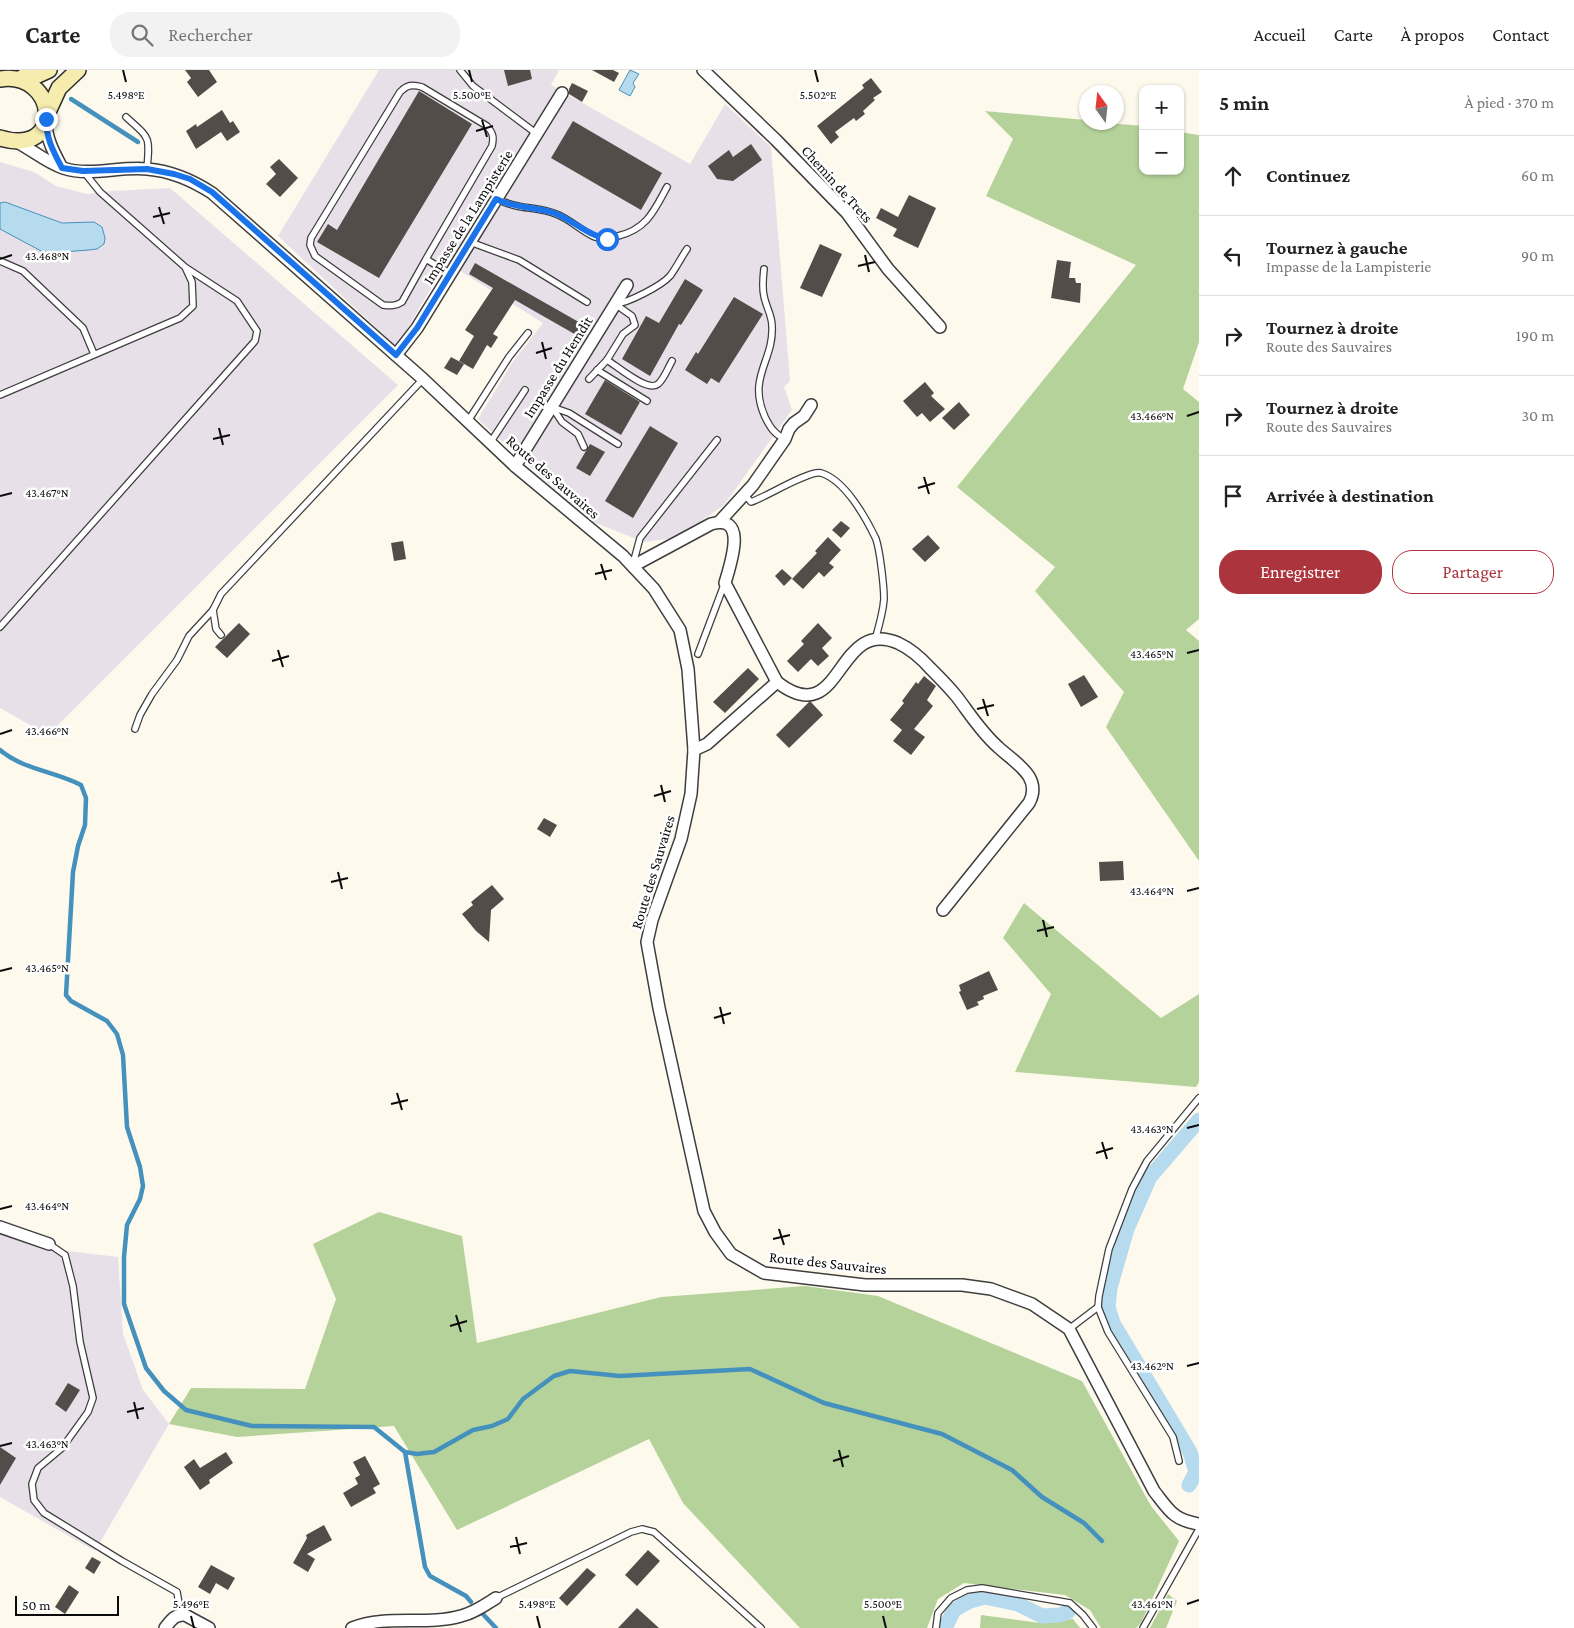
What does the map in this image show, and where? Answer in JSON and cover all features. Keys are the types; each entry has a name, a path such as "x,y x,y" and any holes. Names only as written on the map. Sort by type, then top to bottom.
{"main road":[{"path":"0,79 16,74 38,75 49,70"},
{"path":"6,141 30,138 37,132 59,88 78,70"},
{"path":"16,74 39,86 47,103 46,116"}],"street":[{"name":"Chemin de Trets","path":"703,70 776,140 847,213 888,268 940,327"},
{"name":"Impasse de la Lampisterie","path":"396,355 417,328 562,93"},
{"path":"46,116 47,136 62,168"},
{"name":"Route des Sauvaires","path":"6,141 62,168 83,171 147,169 190,179 212,192 423,379 515,466 623,556 654,589 680,630 688,669 694,750 691,794 683,830 652,920 647,942 659,1008 704,1211 715,1232 731,1254 764,1273 865,1285 962,1285 991,1290 1032,1304 1069,1329 1154,1491 1172,1513 1184,1522 1199,1524"},
{"name":"Impasse du Hemdit","path":"515,466 627,285"},
{"path":"633,566 720,521 745,495 794,422 804,416 811,405"},
{"path":"720,521 727,523 732,530 735,540 725,583 777,682 800,693 812,694 822,691 829,686 857,647 864,642 887,640 899,644 914,652 956,695 984,735 1030,777 1034,786 1034,795 1029,803 944,910"},
{"path":"694,750 707,744 777,682"},
{"path":"0,1228 49,1244"},
{"path":"352,1628 379,1621 425,1620 461,1616 475,1611 496,1598"},
{"path":"165,1628 175,1616 181,1615 186,1615 209,1628"}],"lane":[{"path":"460,70 473,86 537,134"},
{"path":"413,85 422,87 487,126 492,132 493,139 492,146 426,259 402,302 389,306 383,305 315,256 310,245 311,238 400,92 406,87 413,85"},
{"path":"126,117 147,136 149,144 147,169"},
{"path":"0,626 255,341 257,331 237,301 185,267 100,192 83,171"},
{"path":"496,199 512,206 545,210 556,214 596,237 607,239 623,235 643,225 650,218 667,187"},
{"path":"470,242 519,260 587,302"},
{"path":"615,304 624,304 634,299 669,277 687,249"},
{"path":"426,259 450,274"},
{"path":"0,261 23,271 83,328 94,354"},
{"path":"0,395 180,318 193,306 192,282 185,267"},
{"path":"764,269 764,296 771,316 772,337 760,376 759,402 771,429 776,435 784,439"},
{"path":"589,379 607,360 623,334 635,324 632,316 615,304"},
{"path":"468,421 508,358 528,333"},
{"path":"607,360 645,386 654,387 659,384 672,361"},
{"path":"597,370 647,401"},
{"path":"134,729 152,694 177,660 189,636 213,610 221,594 423,379"},
{"path":"490,443 525,390"},
{"path":"552,407 568,413 618,444"},
{"path":"552,407 562,422 578,434 584,447"},
{"path":"633,566 640,538 717,440"},
{"path":"745,495 751,502 784,488 806,475 820,473 836,481 847,491 856,503 876,540 880,555 884,597 875,640"},
{"path":"698,654 725,583"},
{"path":"213,610 216,629 221,635"},
{"path":"1179,1461 1173,1436 1108,1332 1098,1307 1109,1249 1132,1189 1147,1161 1199,1098"},
{"path":"49,1244 65,1255 73,1286 80,1342 93,1398 88,1412 62,1448 38,1468 32,1484 34,1500 44,1513 122,1562 177,1592 181,1615"},
{"path":"1069,1329 1098,1307"},
{"path":"496,1598 631,1532 642,1529 654,1532 761,1628"},
{"path":"1143,1628 1199,1529"},
{"path":"936,1628 938,1613 951,1598 967,1590 982,1588 1070,1603 1083,1615 1092,1628"}],"shaded area":[{"path":"379,70 559,70 551,85 690,164 725,104 771,147 790,381 784,387 792,410 724,505 677,538 644,542 588,520 478,419 512,363 543,323 446,262 397,347 278,236"},
{"path":"0,162 34,172 56,186 87,194 170,188 398,385 48,735 0,708"},
{"path":"0,1234 50,1249 118,1257 123,1334 143,1390 169,1424 95,1551 0,1497"}],"green space":[{"path":"985,111 1079,119 1079,130 1124,130 1124,124 1139,126 1139,175 1184,175 1184,133 1199,135 1199,342 1183,389 1199,402 1199,619 1186,630 1199,641 1199,861 1106,727 1124,692 1035,591 1055,567 957,487 1136,265 986,196 1013,139"},
{"path":"1024,903 1161,1018 1199,994 1199,1082 1196,1087 1015,1072 1051,994 1003,938"},
{"path":"379,1212 462,1236 477,1343 661,1297 805,1286 878,1296 1082,1381 1151,1506 1179,1541 1141,1623 1136,1628 1101,1628 1090,1610 1065,1595 964,1583 938,1599 927,1628 800,1628 683,1503 649,1439 457,1530 394,1426 237,1437 169,1424 191,1388 305,1389 336,1299 313,1244"},
{"path":"1168,1594 1177,1601 1166,1628 1150,1628"},
{"path":"981,1615 1040,1623 1073,1619 1080,1628 980,1628"}],"water":[{"path":"630,70 639,74 633,83 635,87 630,96 619,90"},
{"path":"5,202 62,223 94,222 102,227 105,238 104,244 97,249 89,250 50,253 41,251 0,229 0,203"}],"building":[{"path":"185,70 209,70 217,82 198,97 187,82 191,78"},
{"path":"504,70 530,70 532,79 508,86"},
{"path":"592,70 613,70 619,73 614,82"},
{"path":"871,78 882,92 873,98 875,100 863,111 865,114 856,121 854,118 835,132 839,137 831,144 817,126 864,88 862,85"},
{"path":"572,83 588,91 582,102 569,94"},
{"path":"419,91 472,124 379,278 317,242 328,224 337,230"},
{"path":"222,110 230,123 233,121 240,132 227,141 221,132 196,149 186,131 196,124 197,127"},
{"path":"573,121 662,173 641,210 551,158"},
{"path":"751,144 762,160 733,181 717,179 708,166 729,150 733,157"},
{"path":"279,159 298,178 280,197 266,184 276,174 270,167"},
{"path":"909,195 936,208 918,248 893,236 897,229 876,218 881,208 898,217"},
{"path":"820,244 842,254 822,297 800,288"},
{"path":"1057,260 1071,262 1069,278 1075,278 1076,283 1081,283 1080,303 1051,298"},
{"path":"475,263 584,325 578,336 515,300 493,334 498,337 491,348 487,345 473,369 459,361 474,336 465,330 493,288 469,274"},
{"path":"685,279 703,290 681,325 679,324 650,376 622,359 646,316 659,323"},
{"path":"734,297 763,314 719,383 711,378 707,384 685,370 696,352 698,354"},
{"path":"451,357 464,364 457,375 444,368"},
{"path":"605,380 640,402 621,435 585,414"},
{"path":"925,382 934,393 931,396 945,409 930,422 922,413 917,417 903,401"},
{"path":"959,402 970,415 954,430 942,418"},
{"path":"650,426 678,443 633,518 605,501"},
{"path":"590,444 605,452 590,476 576,468"},
{"path":"841,521 850,528 841,538 832,530"},
{"path":"928,535 940,548 925,562 912,549"},
{"path":"828,537 841,550 829,563 834,567 824,577 819,572 803,589 792,579 817,553 815,551"},
{"path":"403,541 406,559 394,561 391,543"},
{"path":"782,569 792,578 784,586 775,576"},
{"path":"239,623 250,634 227,658 215,647"},
{"path":"818,623 832,638 822,648 829,656 818,666 811,659 798,672 787,661 804,644 801,641"},
{"path":"748,668 759,679 725,713 713,702"},
{"path":"1084,675 1098,697 1081,707 1068,684"},
{"path":"924,676 936,686 927,700 933,706 914,729 925,737 911,755 893,741 902,730 890,720 904,703 902,701 916,682 918,684"},
{"path":"810,701 823,715 789,748 776,735"},
{"path":"544,818 557,825 550,837 537,829"},
{"path":"1123,861 1124,880 1100,881 1099,862"},
{"path":"492,885 504,899 491,910 489,942 476,931 462,914 473,905 471,902"},
{"path":"989,971 998,990 983,996 984,999 977,1002 979,1005 967,1010 959,992 961,991 959,985"},
{"path":"68,1383 80,1390 66,1412 55,1404"},
{"path":"0,1447 16,1458 0,1485"},
{"path":"226,1452 233,1463 209,1480 210,1483 200,1490 184,1467 194,1459 200,1468"},
{"path":"365,1456 380,1484 373,1488 376,1493 351,1507 343,1493 358,1484 355,1478 360,1475 353,1462"},
{"path":"324,1525 332,1540 307,1554 315,1559 308,1572 293,1563 307,1538 306,1535"},
{"path":"648,1550 660,1561 637,1586 625,1575"},
{"path":"92,1557 101,1562 94,1574 85,1568"},
{"path":"211,1565 235,1578 228,1590 216,1583 210,1594 198,1587"},
{"path":"587,1568 596,1575 567,1606 559,1598"},
{"path":"69,1585 79,1592 65,1614 55,1607"},
{"path":"637,1608 659,1628 618,1628"}],"waterway":[{"path":"71,99 138,142"},
{"path":"0,750 19,762 81,785 86,798 85,825 78,846 73,872 66,995 71,1001 107,1021 117,1034 123,1055 127,1127 140,1167 143,1186 140,1199 127,1225 124,1257 124,1304 146,1368 164,1391 186,1410 252,1426 374,1427 405,1452 425,1567 430,1576 466,1596 471,1602"},
{"path":"1189,1485 1196,1472 1190,1452 1113,1323 1108,1307 1110,1288 1127,1229 1150,1177 1199,1120"},
{"path":"405,1452 417,1454 434,1452 473,1430 492,1426 508,1419 523,1399 554,1376 570,1371 620,1376 750,1369 824,1403 942,1434 1012,1470 1042,1497 1084,1523 1102,1541"},
{"path":"945,1628 954,1610 970,1601 985,1597 1018,1604 1042,1616 1060,1615 1068,1612"},
{"path":"481,1612 496,1628"}],"route":[{"path":"46,119 47,136 62,168 83,171 147,169 190,179 212,192 396,355 417,328 496,199 512,206 545,210 556,214 596,237 607,239"}]}
